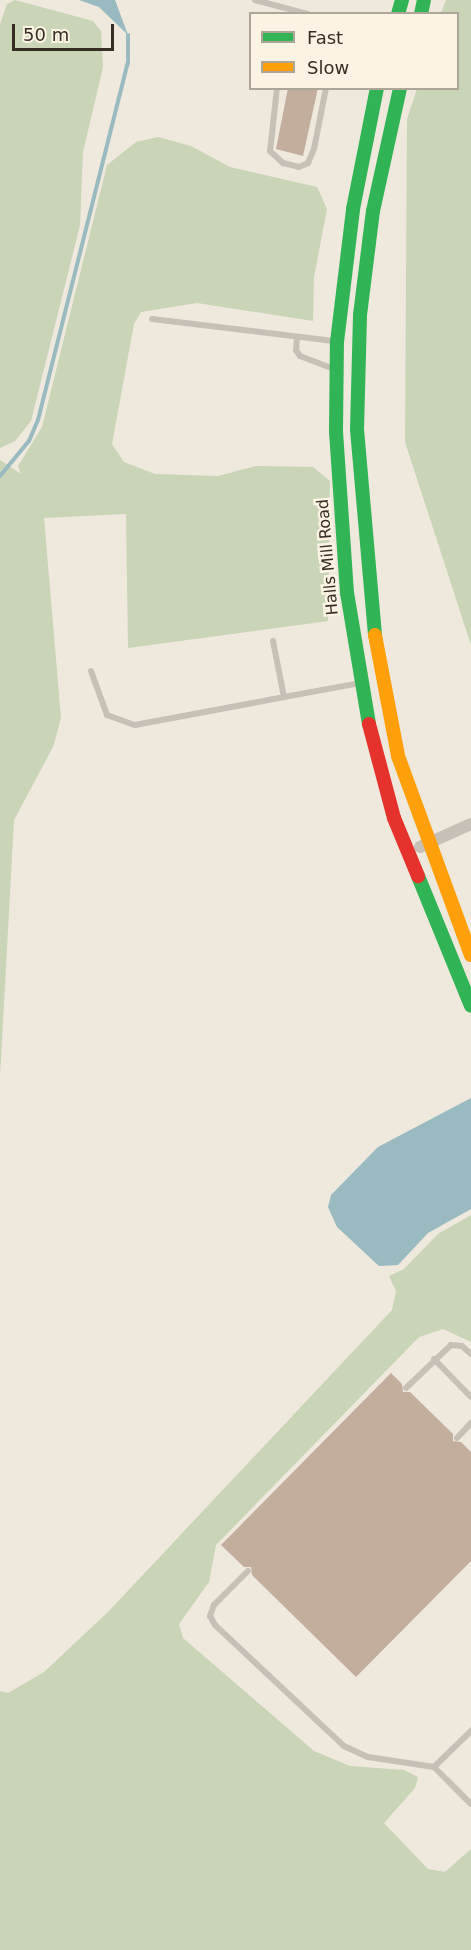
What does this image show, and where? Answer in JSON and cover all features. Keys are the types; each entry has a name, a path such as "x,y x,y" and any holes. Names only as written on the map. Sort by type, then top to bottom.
{"main road":[{"name":"Halls Mill Road","path":"377,90 353,209 338,342 336,370 343,552 361,683 406,854 471,1005"},
{"path":"399,90 380,167 366,260 357,430 365,559 378,659 398,756 427,845 471,955"},
{"path":"441,937 451,940 471,982"}],"street":[{"path":"406,854 471,824"}],"lane":[{"path":"255,0 298,12"},
{"path":"277,90 270,151 283,163 298,167 308,163 314,149 326,90"},
{"path":"152,319 338,342"},
{"path":"297,337 300,356 336,370"},
{"path":"273,641 284,697"},
{"path":"91,671 107,715 135,725 361,683"},
{"path":"406,1388 434,1359 456,1344 471,1354"},
{"path":"434,1359 471,1397"},
{"path":"457,1438 471,1423"},
{"path":"248,1571 214,1605 210,1616 215,1625 344,1746 374,1759 434,1767 471,1804"},
{"path":"434,1767 471,1731"}],"green space":[{"path":"15,0 93,21 101,31 103,67 83,152 80,225 31,421 15,441 0,448 0,24 7,4"},
{"path":"446,0 471,0 471,645 405,442 407,119 417,90 459,90 459,12 441,12"},
{"path":"158,137 191,146 230,167 317,187 327,209 314,277 313,321 197,303 141,312 134,324 112,444 124,462 155,474 218,476 256,466 313,467 330,481 328,621 128,648 126,514 44,518 61,718 53,747 14,820 0,1077 0,460 21,474 18,466 42,427 107,165 136,142"},
{"path":"471,1215 471,1342 443,1329 419,1337 216,1545 209,1582 179,1624 183,1638 314,1751 350,1766 404,1770 418,1777 415,1788 384,1823 428,1869 445,1872 471,1849 471,1950 0,1950 0,1691 8,1693 44,1672 108,1612 392,1310 396,1291 389,1276 404,1269 438,1234"}],"water":[{"path":"79,0 115,0 128,35 99,7"},
{"path":"471,1098 471,1209 428,1233 398,1265 379,1266 337,1227 328,1207 331,1195 378,1147"}],"building":[{"path":"288,90 318,90 303,156 276,149"},
{"path":"391,1373 402,1384 403,1392 410,1392 453,1434 453,1441 461,1442 471,1452 471,1561 356,1677 252,1575 251,1567 244,1567 221,1545"}],"waterway":[{"path":"0,476 29,441 38,420 128,63 128,35"}],"traffic: fast":[{"path":"399,12 402,0"},
{"path":"421,12 424,0"},
{"path":"369,724 347,593 336,431 337,342 353,209 377,90"},
{"path":"375,635 357,430 360,315 373,211 400,90"},
{"path":"418,876 471,1006"}],"traffic: slow":[{"path":"375,635 398,756 471,955"}],"traffic: jam":[{"path":"369,724 394,818 418,876"}]}
